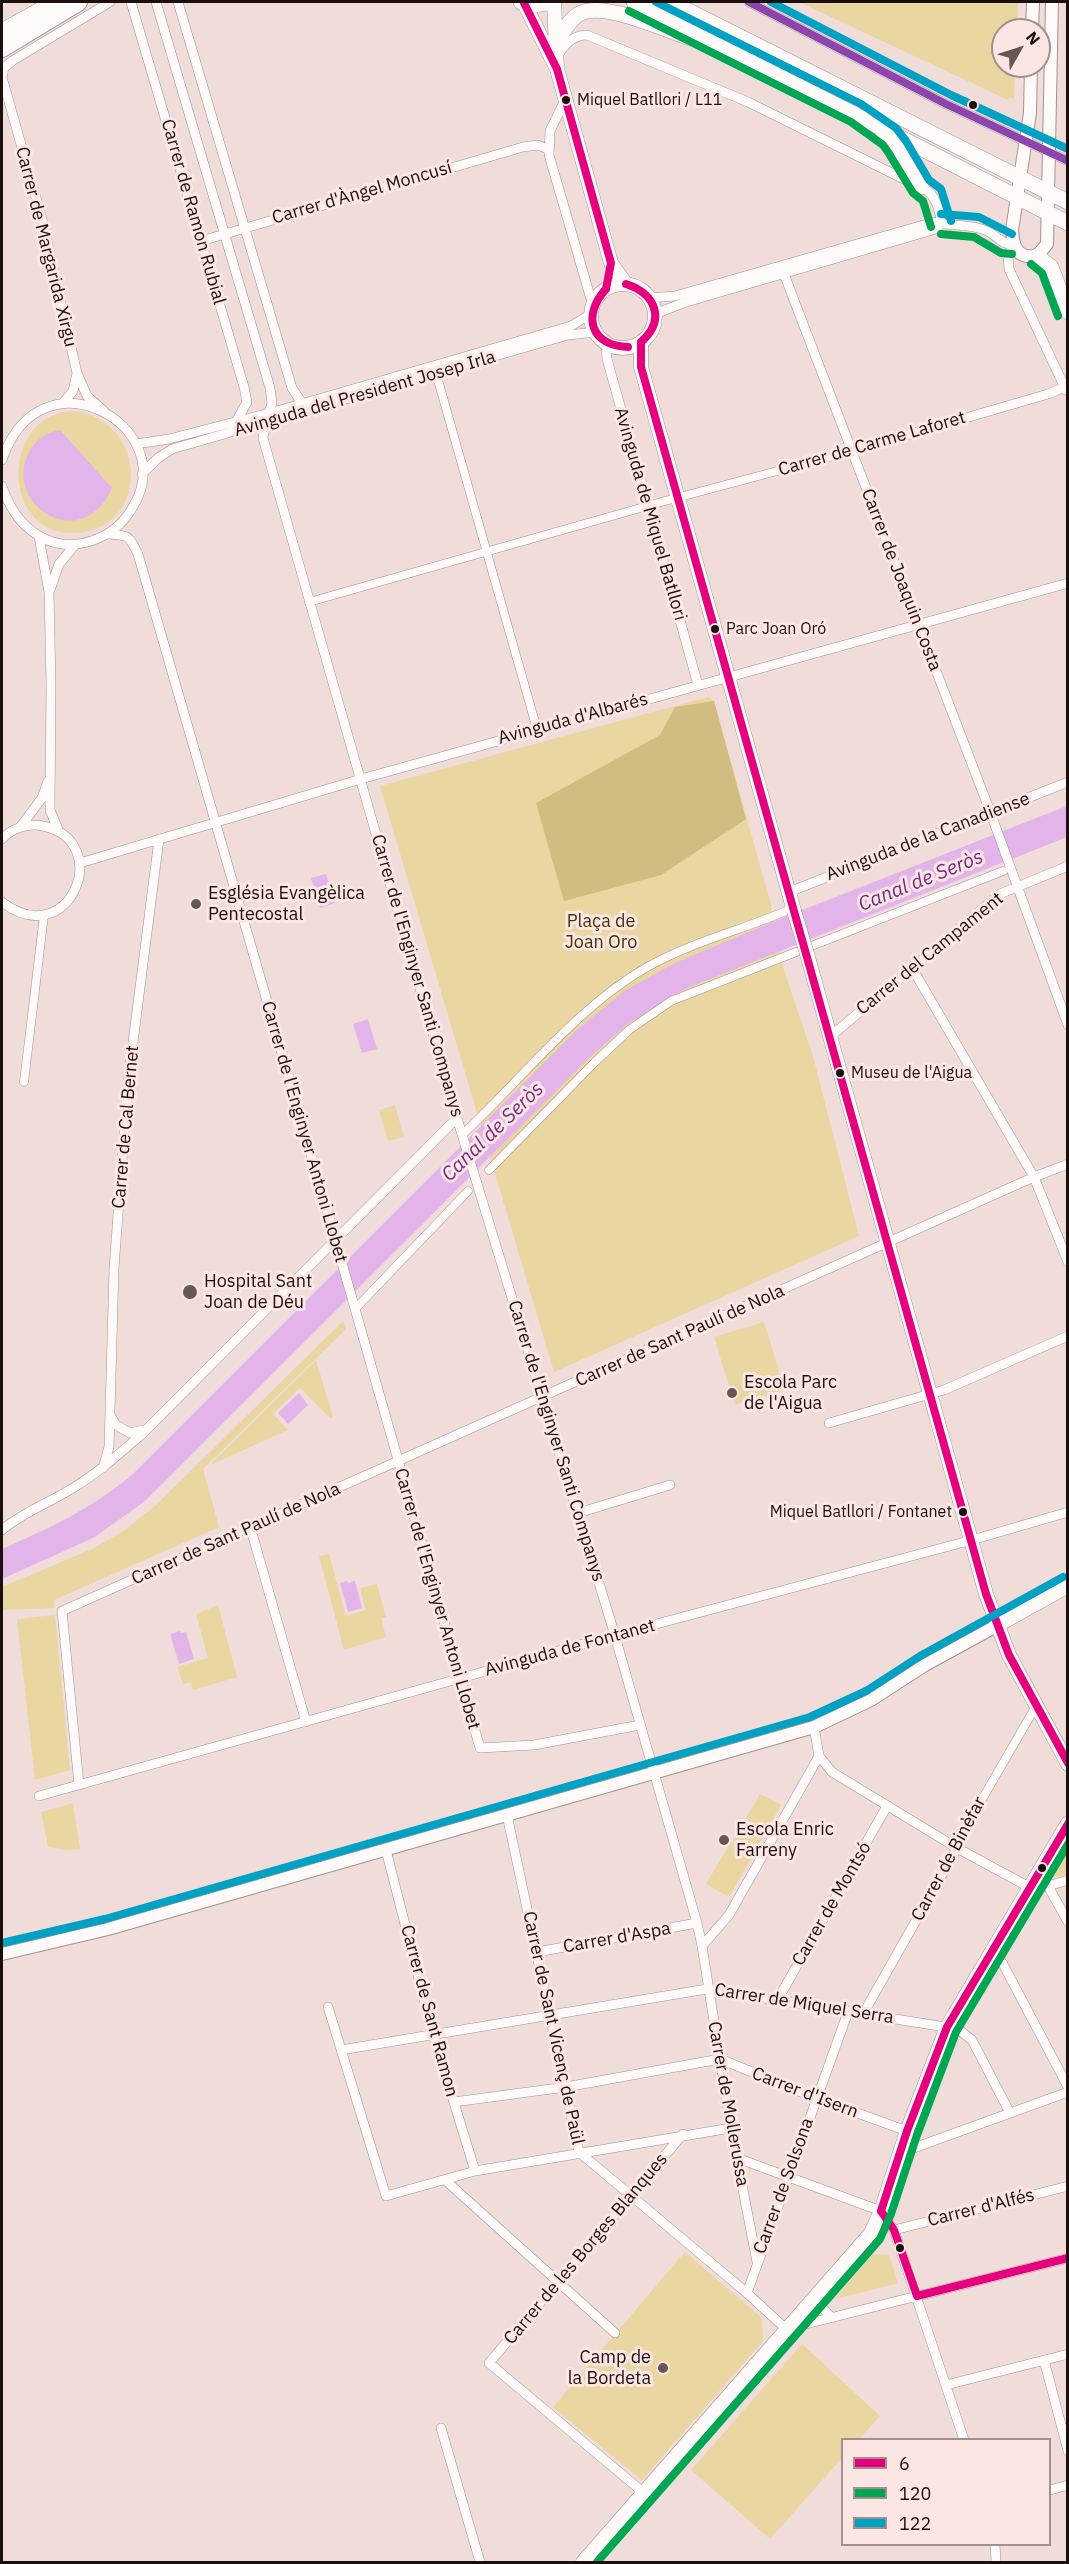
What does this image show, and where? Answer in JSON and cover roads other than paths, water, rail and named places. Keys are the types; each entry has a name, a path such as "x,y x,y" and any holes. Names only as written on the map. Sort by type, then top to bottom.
{"highway":[{"path":"2,48 78,2"}],"main road":[{"path":"2,31 54,2"},
{"path":"523,2 534,5 554,2 557,56 565,100 611,263 626,284"},
{"path":"523,2 557,56"},
{"path":"634,2 856,113 1068,223"},
{"path":"670,2 1068,202"},
{"path":"557,56 572,20 579,14 598,9 729,50"},
{"path":"856,113 890,137 921,187"},
{"path":"1021,250 1051,267 1068,312"},
{"path":"606,289 626,284 640,288 650,298 656,314 651,333 634,345 615,347 606,343 596,333 593,307 606,289 611,263"},
{"name":"Avinguda de Miquel Batllori","path":"634,345 831,1036"},
{"path":"831,1036 986,1594 1009,1655 1068,1764"},
{"path":"998,1625 1067,1587"},
{"path":"583,2562 871,2233 947,2027 1068,1823"}],"street":[{"name":"Carrer de Margarida Xirgu","path":"110,2 12,61 4,68 2,77 42,219 77,373 87,396 123,425 136,444"},
{"name":"Carrer de Ramon Rubial","path":"131,2 247,402 236,422"},
{"name":"Carrer de Ramon Rubial","path":"156,2 270,388 271,417"},
{"path":"178,2 292,388 302,403"},
{"path":"749,2 764,6 946,104 1068,161"},
{"path":"1032,18 1033,2"},
{"path":"650,298 675,296 936,224 960,224 994,234 1006,244 1021,250 1047,244 1052,2"},
{"path":"557,56 567,43 578,36 587,35 748,102 921,187 932,195 937,208 936,229 683,303 656,314"},
{"path":"1021,250 1012,230 1026,142 1030,78"},
{"path":"565,100 550,131 549,150 593,307"},
{"path":"1028,125 1033,133 1038,135 1048,130"},
{"name":"Carrer d'Àngel Moncusí","path":"524,147 550,131"},
{"name":"Carrer d'Àngel Moncusí","path":"201,241 524,147 542,146 549,150"},
{"path":"994,234 1012,230"},
{"path":"1021,250 1010,269 1066,389"},
{"name":"Carrer de Joaquin Costa","path":"784,274 990,813 1068,1025"},
{"name":"Avinguda del President Josep Irla","path":"136,444 168,439 236,422 271,417 302,403 571,326 593,307"},
{"name":"Avinguda del President Josep Irla","path":"142,474 158,458 172,449 271,417 568,335 596,333"},
{"name":"Avinguda de Miquel Batllori","path":"606,343 607,359 698,685"},
{"path":"63,403 74,391 77,373"},
{"path":"436,373 535,722"},
{"name":"Carrer de Carme Laforet","path":"309,602 1066,389"},
{"path":"2,460 8,440 22,422 41,409 63,403 84,404 104,411"},
{"name":"Carrer de l'Enginyer Santi Companys","path":"271,417 263,438 309,602 457,1118 655,1772"},
{"path":"2,486 5,506 21,524 39,537 57,543 75,545 90,542 109,534 127,519 138,498 142,474 136,444"},
{"name":"Carrer de l'Enginyer Antoni Llobet","path":"109,534 125,535 130,539 138,554 356,1308 480,1748 534,1745 640,1725"},
{"path":"2,902 14,911 29,916 44,915 59,909 70,899 80,876 80,863 75,848 59,832 50,810 49,592 39,537"},
{"path":"49,592 59,564 75,545"},
{"name":"Avinguda d'Albarés","path":"80,863 361,779 1068,583"},
{"path":"2,839 21,826 42,798 49,778"},
{"name":"Avinguda de la Canadiense","path":"789,892 1068,782"},
{"path":"21,826 36,824 59,832"},
{"name":"Carrer de Cal Bernet","path":"104,1468 110,1447 114,1268 128,1081 159,839"},
{"name":"Carrer del Campament","path":"831,1036 1000,894 1068,866"},
{"path":"489,1170 629,1030 671,1001 1003,871"},
{"path":"463,1134 581,1017 610,992 647,967 682,949 794,910"},
{"path":"24,1082 44,915"},
{"path":"912,968 1034,1177 1068,1262"},
{"path":"2,1530 17,1517 75,1488 104,1468 148,1428 457,1118"},
{"name":"Carrer de Sant Paulí de Nola","path":"79,1785 63,1611 1034,1177 1068,1164"},
{"path":"356,1308 468,1191"},
{"path":"829,1423 944,1390 1068,1336"},
{"path":"111,1417 116,1425 130,1433 148,1428"},
{"path":"578,1513 670,1485"},
{"name":"Avinguda de Fontanet","path":"39,1796 615,1635 972,1540 1068,1512"},
{"path":"250,1526 306,1722"},
{"path":"2,1954 108,1929 814,1727 871,1700 925,1665 998,1625"},
{"name":"Carrer de Binèfar","path":"863,2014 957,1848 963,1831 1036,1706"},
{"path":"814,1727 819,1756 832,1772 887,1806 957,1848 1032,1883 1048,1886 1068,1880"},
{"path":"702,1946 729,1915 819,1756"},
{"name":"Carrer de Mollerussa","path":"655,1772 702,1946 707,1989 731,2128 757,2262"},
{"name":"Carrer de Montsó","path":"777,2001 887,1806"},
{"name":"Carrer de Sant Vicenç de Paül","path":"507,1815 579,2152 747,2293 786,2329"},
{"name":"Carrer de Sant Ramon","path":"386,1850 433,2034 476,2171"},
{"path":"1048,1886 1068,1922"},
{"name":"Carrer d'Aspa","path":"537,1952 697,1923"},
{"path":"994,1947 1068,2087"},
{"name":"Carrer de Miquel Serra","path":"341,2050 707,1989 958,2029 972,2040 1010,2114"},
{"path":"328,2007 386,2196 476,2171 683,2134 731,2128"},
{"name":"Carrer de Solsona","path":"747,2293 848,2012"},
{"path":"454,2102 566,2087 720,2059"},
{"name":"Carrer d'Isern","path":"720,2059 816,2098 908,2131"},
{"path":"900,2153 1068,2092"},
{"name":"Carrer de les Borges Blanques","path":"644,2493 489,2363 632,2197 683,2134"},
{"path":"737,2158 881,2211 894,2230 964,2438"},
{"path":"445,2180 615,2333"},
{"name":"Carrer d'Alfés","path":"894,2230 1068,2186"},
{"path":"786,2329 1068,2258"},
{"path":"814,2299 818,2306 832,2318"},
{"path":"946,2385 1068,2354"},
{"path":"1044,2360 1068,2451"},
{"path":"441,2428 480,2562"},
{"path":"1051,2490 1068,2485"},
{"path":"995,2546 996,2562"}],"water":[{"path":"60,430 112,488 98,508 82,519 65,520 48,515 35,504 26,488 24,470 30,450 43,437"},
{"name":"Canal de Seròs","path":"1067,806 1067,837 687,988 629,1023 589,1058 145,1501 95,1537 2,1579 2,1549 70,1517 132,1475 579,1028 626,990 675,963 777,920"},
{"path":"326,874 335,903 320,908 311,878"},
{"path":"368,1019 377,1049 362,1053 353,1024"},
{"path":"299,1393 308,1405 288,1424 278,1413"},
{"path":"347,1581 348,1583 355,1581 362,1608 348,1612 340,1583"},
{"path":"180,1631 181,1633 186,1632 194,1659 179,1664 170,1634"}],"place":[{"name":"Miquel Batllori / L11","path":"566,100"},
{"name":"Parc Joan Oró","path":"715,629"},
{"name":"Església Evangèlica Pentecostal","path":"196,904"},
{"name":"Museu de l'Aigua","path":"840,1073"},
{"name":"Hospital Sant Joan de Déu","path":"190,1292"},
{"name":"Escola Parc de l'Aigua","path":"732,1393"},
{"name":"Miquel Batllori / Fontanet","path":"963,1512"},
{"name":"Escola Enric Farreny","path":"724,1840"},
{"name":"Camp de la Bordeta","path":"663,2368"}],"park label":[{"name":"Plaça de Joan Oro","path":"601,932"}]}
